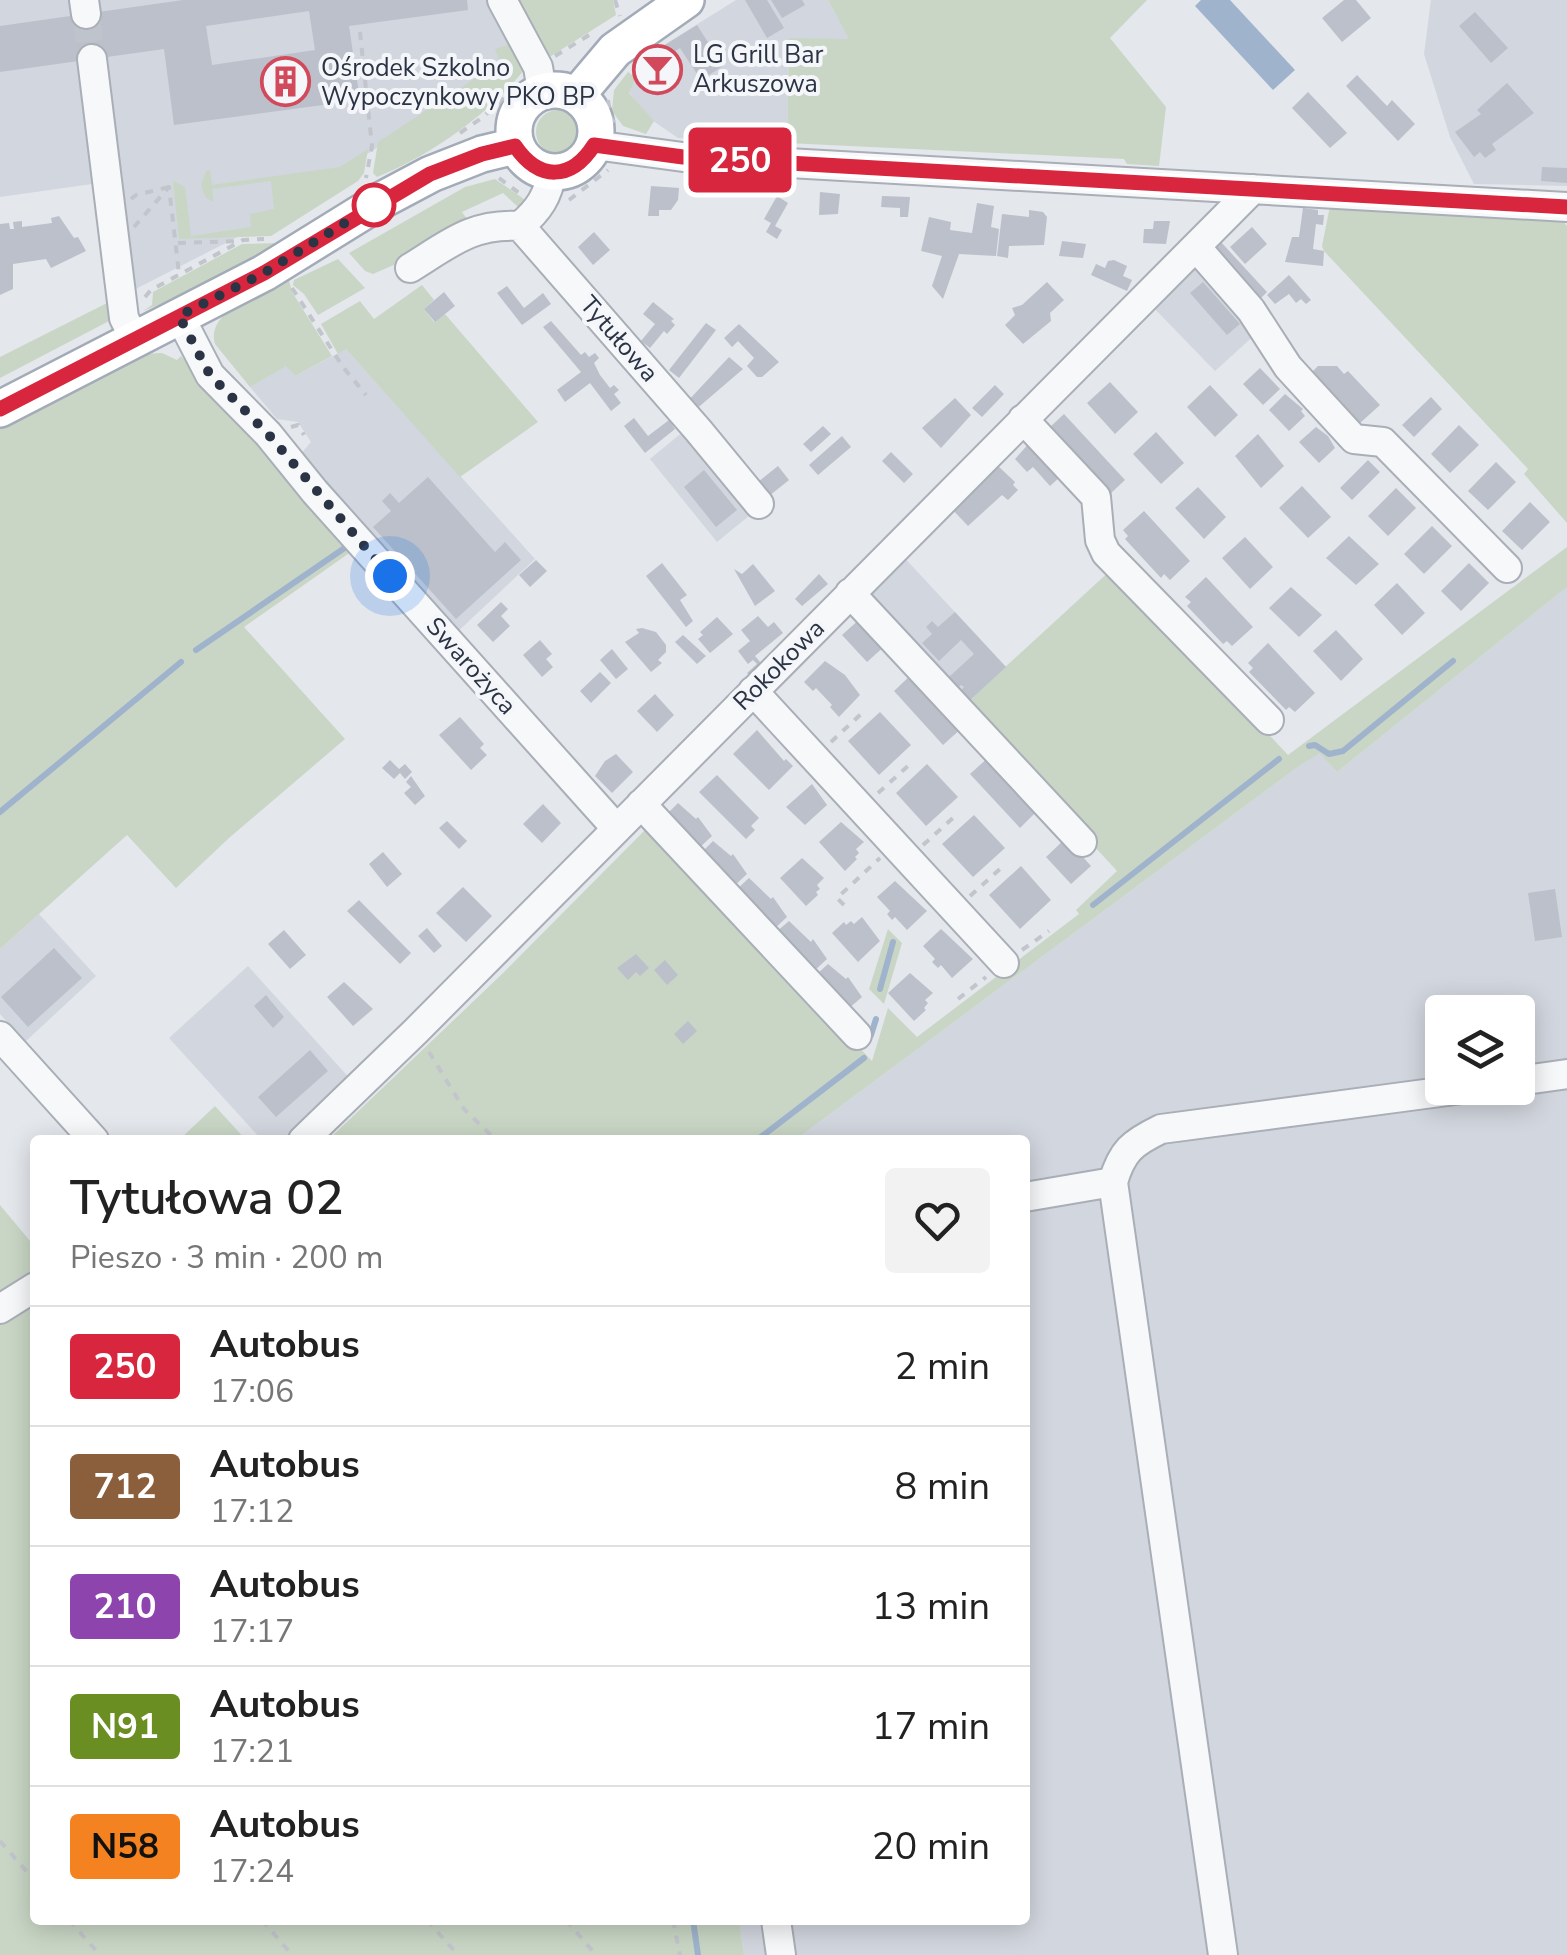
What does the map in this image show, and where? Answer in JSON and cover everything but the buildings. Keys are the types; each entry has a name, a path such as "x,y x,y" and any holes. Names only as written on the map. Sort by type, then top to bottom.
{"main road":[{"path":"594,93 542,91 523,103 513,124 515,146 526,161 541,171 564,172 611,148 596,126 590,108 594,93 616,50 686,0"},
{"path":"0,410 264,273 430,174 515,146"}],"street":[{"path":"503,0 538,67 542,91"},
{"path":"92,59 124,318 134,338"},
{"path":"611,148 683,157 1567,207"},
{"path":"410,268 483,226 520,226 536,213 549,193 552,172"},
{"name":"Rokokowa","path":"309,1135 1253,189"},
{"name":"Tytułowa","path":"520,226 759,504"},
{"path":"1196,248 1251,310 1288,367 1354,439 1383,442 1507,568"},
{"name":"Swarożyca","path":"179,316 210,375 616,828"},
{"path":"1023,420 1096,496 1100,540 1106,553 1268,720"},
{"path":"850,594 1082,842"},
{"path":"753,691 1004,963"},
{"path":"640,804 857,1034"},
{"path":"0,1036 89,1135"},
{"path":"1535,1079 1567,1074"},
{"path":"1223,1955 1112,1182 1120,1158 1138,1140 1161,1129 1425,1094"},
{"path":"1030,1196 1112,1182"},
{"path":"0,1309 30,1290"},
{"path":"777,1925 781,1955"}],"path":[{"path":"615,0 620,16"},
{"path":"360,32 372,146 365,183"},
{"path":"558,210 601,174 611,148 608,100 594,93"},
{"path":"127,203 136,194 169,187"},
{"path":"126,224 128,234 169,187"},
{"path":"169,187 179,274"},
{"path":"176,243 243,240"},
{"path":"290,280 343,368 366,394"},
{"path":"133,296 143,299"},
{"path":"814,758 860,714"},
{"path":"860,808 908,766"},
{"path":"844,905 837,898 953,818"},
{"path":"955,910 1000,869"},
{"path":"416,1031 464,1109 491,1135"},
{"path":"0,1841 30,1875"},
{"path":"73,1925 100,1955"},
{"path":"266,1925 292,1955"},
{"path":"431,1925 458,1955"},
{"path":"570,1925 596,1955"},
{"path":"674,1925 680,1955"}],"shaded area":[{"path":"0,0 494,0 490,8 516,55 261,225 114,300 99,183 0,197"},
{"path":"736,0 828,0 850,40 789,39 787,143 678,138 646,116 629,92 642,66 640,60"},
{"path":"1431,0 1567,0 1567,186 1474,184 1450,137 1424,54"},
{"path":"1196,259 1258,332 1215,371 1150,304"},
{"path":"346,349 535,559 453,636 299,456 311,442 298,422 277,419 250,387 286,365 295,376"},
{"path":"690,426 755,511 717,542 650,459"},
{"path":"900,553 1006,667 964,705 860,593"},
{"path":"1567,587 1567,1955 744,1955 740,1925 1030,1925 1030,1135 802,1135 1320,752 1337,772"},
{"path":"39,914 96,976 25,1042 0,1014 0,949"},
{"path":"248,966 353,1082 299,1135 257,1135 169,1038"}],"green space":[{"path":"518,0 613,0 616,15 548,58 517,8"},
{"path":"828,0 1147,0 1110,38 1166,107 1159,166 1127,164 1124,159 787,143 789,38 849,39"},
{"path":"508,45 527,66 497,100 418,157 377,177 373,173 378,142 500,62 495,49"},
{"path":"628,72 636,78 629,93 654,121 646,134 623,126 612,111 614,90"},
{"path":"558,110 574,116 580,132 574,148 558,154 542,148 536,132 542,116"},
{"path":"368,149 364,173 358,181 271,236 179,239 173,181 185,187 191,236 251,227 250,214 274,209 271,181 212,189 214,202 206,198 201,186 206,171 210,170 212,185 340,167"},
{"path":"495,179 524,199 524,206 517,206 503,193 462,212 467,219 403,261 373,274 365,271 349,253 465,187"},
{"path":"1330,206 1561,219 1567,226 1567,523 1524,474 1528,469 1324,251"},
{"path":"279,243 176,298 143,311 152,305 153,292 242,244"},
{"path":"338,259 365,288 318,315 293,285 294,280"},
{"path":"289,280 292,292 332,356 295,376 286,366 250,387 215,344 214,332 219,321 239,303"},
{"path":"422,285 434,300 424,309 434,322 445,314 538,422 460,477 346,349 338,354 321,324 360,301 374,319"},
{"path":"111,301 111,320 0,378 0,357"},
{"path":"162,353 177,360 181,356 355,549 244,627 345,739 176,888 127,835 0,949 0,425 145,354"},
{"path":"1567,547 1567,587 1337,772 1320,753 1299,766 802,1135 333,1135 649,826 872,1061 888,1008 917,1037 1079,914 1076,910 1117,871 964,705 1113,568 1288,755"},
{"path":"888,929 902,943 884,1004 869,989"},
{"path":"215,1106 241,1135 184,1135"},
{"path":"0,1205 30,1241 30,1283 0,1302"},
{"path":"30,1300 30,1925 740,1925 744,1955 0,1955 0,1317"}],"water":[{"path":"1201,0 1230,0 1295,70 1273,90 1195,6"}],"waterway":[{"path":"196,650 346,547"},
{"path":"1309,746 1315,745 1329,754 1343,751 1453,661"},
{"path":"0,812 181,662"},
{"path":"1093,905 1279,759"},
{"path":"880,989 893,942"},
{"path":"871,1035 876,1019"},
{"path":"764,1135 864,1058"},
{"path":"694,1925 698,1955"}],"tunnel":[{"path":"86,14 92,59"}],"bus line":[{"name":"250","path":"0,409 264,273 430,174 515,146 526,161 541,171 564,172 584,160 594,145 683,157 1567,207"}],"place":[{"name":"LG Grill Bar Arkuszowa","path":"658,69"},
{"name":"Ośrodek Szkolno Wypoczynkowy PKO BP","path":"286,82"}],"route":[{"path":"374,205 382,200 264,273 179,316 210,375 268,434 390,576"}]}
